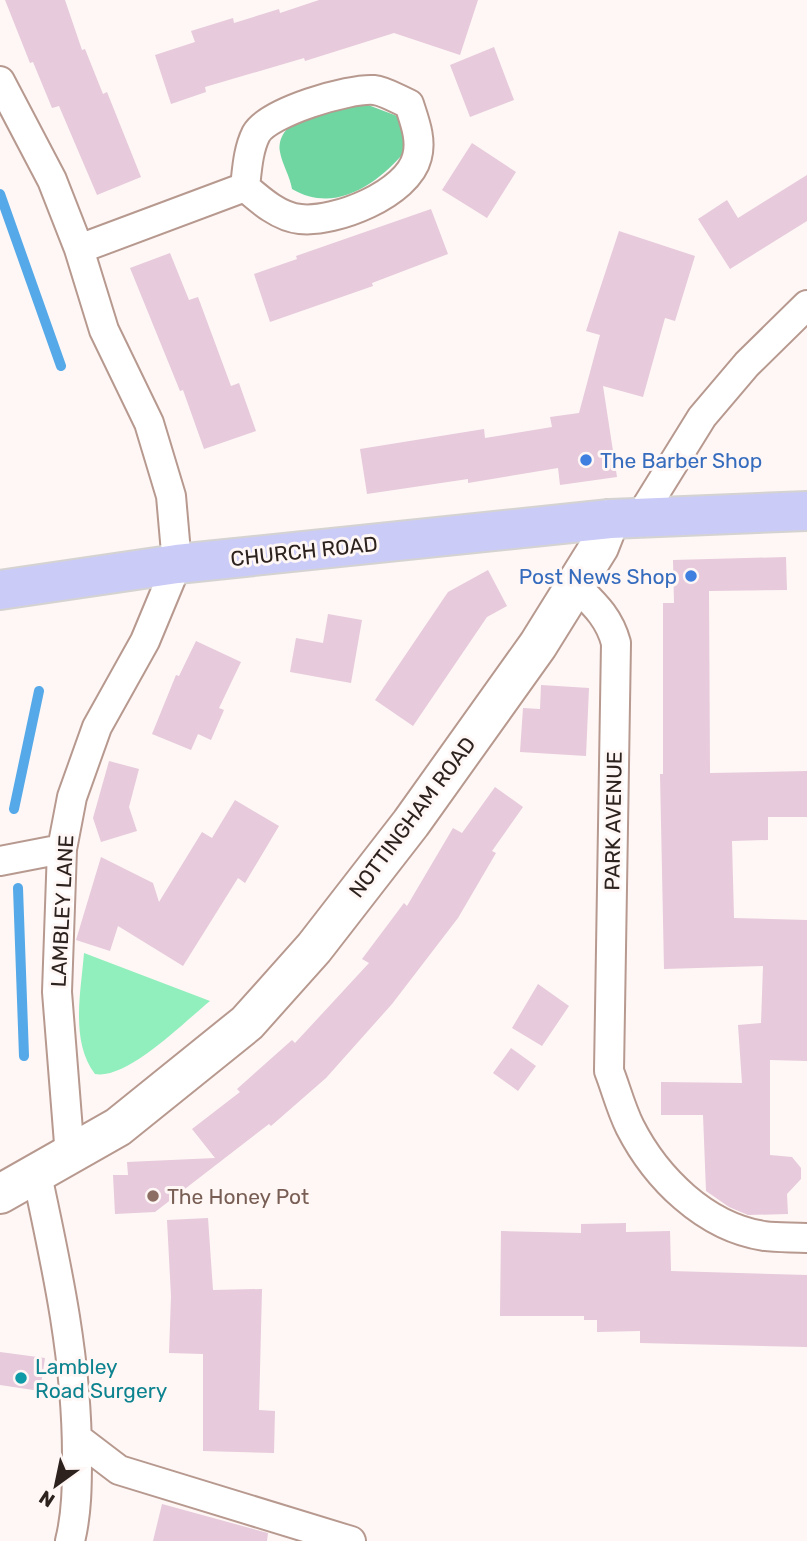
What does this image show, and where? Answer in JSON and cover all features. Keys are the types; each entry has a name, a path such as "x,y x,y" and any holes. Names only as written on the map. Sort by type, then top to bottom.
{"main road":[{"path":"625,518 807,511"},
{"name":"CHURCH ROAD","path":"0,590 177,564 625,518"}],"street":[{"path":"0,81 51,180 79,249 104,330 149,423 171,496 177,564"},
{"path":"375,90 409,104 418,132 417,157 406,178 381,197 333,218 298,219 267,206 245,187 250,153 257,132 295,108 337,94 375,90"},
{"path":"79,249 245,187"},
{"path":"625,518 702,417 747,364 807,305"},
{"name":"NOTTINGHAM ROAD","path":"15,1186 118,1127 247,1023 314,948 411,822 538,645 599,547 625,518"},
{"name":"LAMBLEY LANE","path":"70,1156 57,992 62,849 72,797 97,727 145,641 177,564"},
{"name":"PARK AVENUE","path":"576,586 602,611 611,625 615,643 609,1071 630,1127 659,1173 681,1194 717,1220 762,1236 807,1238"},
{"path":"0,861 62,849"},
{"path":"15,1186 69,1329 77,1438 77,1496 70,1541"},
{"path":"77,1438 119,1470 351,1541"}],"green space":[{"path":"355,100 397,116 407,149 383,173 356,192 325,198 308,196 292,189 280,152 281,140 286,130 306,116"},
{"path":"84,953 210,1001 139,1059 123,1068 95,1074 82,1047 80,1031"}],"building":[{"path":"5,0 65,0 82,50 85,49 103,94 107,92 141,177 97,195 59,106 52,108 33,62 30,63"},
{"path":"319,0 478,0 460,55 394,33 305,61 304,58 205,87 206,92 171,104 155,55 195,42 191,31 233,18 234,23 279,9 280,13"},
{"path":"494,47 514,100 470,117 450,65"},
{"path":"472,143 516,172 487,218 442,190"},
{"path":"807,175 807,221 730,269 698,219 727,200 738,218"},
{"path":"431,209 448,254 372,283 373,286 270,322 254,274 297,259 296,256"},
{"path":"619,231 695,256 675,321 665,318 643,397 603,386 617,477 560,485 558,468 468,483 468,479 367,494 360,449 484,429 485,438 552,427 550,417 579,413 600,335 586,331"},
{"path":"170,253 189,300 198,297 231,386 239,383 256,431 204,449 183,390 180,391 130,268"},
{"path":"786,557 787,590 709,591 710,773 807,771 807,817 768,817 768,840 732,841 734,918 807,920 807,1061 770,1060 770,1155 792,1157 801,1168 801,1179 787,1194 788,1214 748,1215 729,1207 706,1191 703,1115 661,1115 661,1082 742,1083 738,1025 761,1023 763,966 664,969 660,774 663,774 663,603 674,603 673,560"},
{"path":"488,570 507,606 487,617 413,726 375,700 448,592"},
{"path":"328,614 362,620 351,683 290,672 296,638 323,643"},
{"path":"196,641 241,662 219,708 224,710 211,740 198,734 191,750 152,734 176,675 179,676"},
{"path":"541,685 589,688 586,756 520,752 523,708 540,709"},
{"path":"109,761 139,769 129,807 137,831 101,842 93,818"},
{"path":"495,787 523,807 492,851 496,853 458,918 392,1004 326,1078 271,1126 269,1124 155,1212 115,1214 113,1175 128,1175 127,1162 215,1158 192,1129 240,1092 237,1089 292,1040 295,1043 369,963 362,959 404,903 407,906 453,828 462,833"},
{"path":"235,800 279,826 245,883 238,878 183,966 118,926 110,951 76,940 101,857 153,883 159,902 202,832 212,838"},
{"path":"538,984 569,1006 542,1046 512,1028"},
{"path":"511,1048 536,1066 518,1091 493,1073"},
{"path":"208,1218 213,1290 262,1289 259,1410 275,1411 274,1453 203,1451 203,1354 169,1353 171,1296 167,1220"},
{"path":"626,1223 626,1232 670,1231 671,1271 807,1275 807,1347 640,1343 640,1331 597,1332 597,1320 584,1320 584,1316 500,1316 501,1231 581,1233 581,1224"},
{"name":"Lambley Road Surgery","path":"0,1352 45,1358 40,1391 0,1385"},
{"path":"162,1504 268,1533 267,1541 153,1541"}],"waterway":[{"path":"0,194 61,366"},
{"path":"14,809 39,691"},
{"path":"18,888 24,1056"}],"place":[{"name":"The Barber Shop","path":"586,460"},
{"name":"Post News Shop","path":"691,576"},
{"name":"The Honey Pot","path":"153,1196"},
{"name":"Lambley Road Surgery","path":"21,1378"}]}
